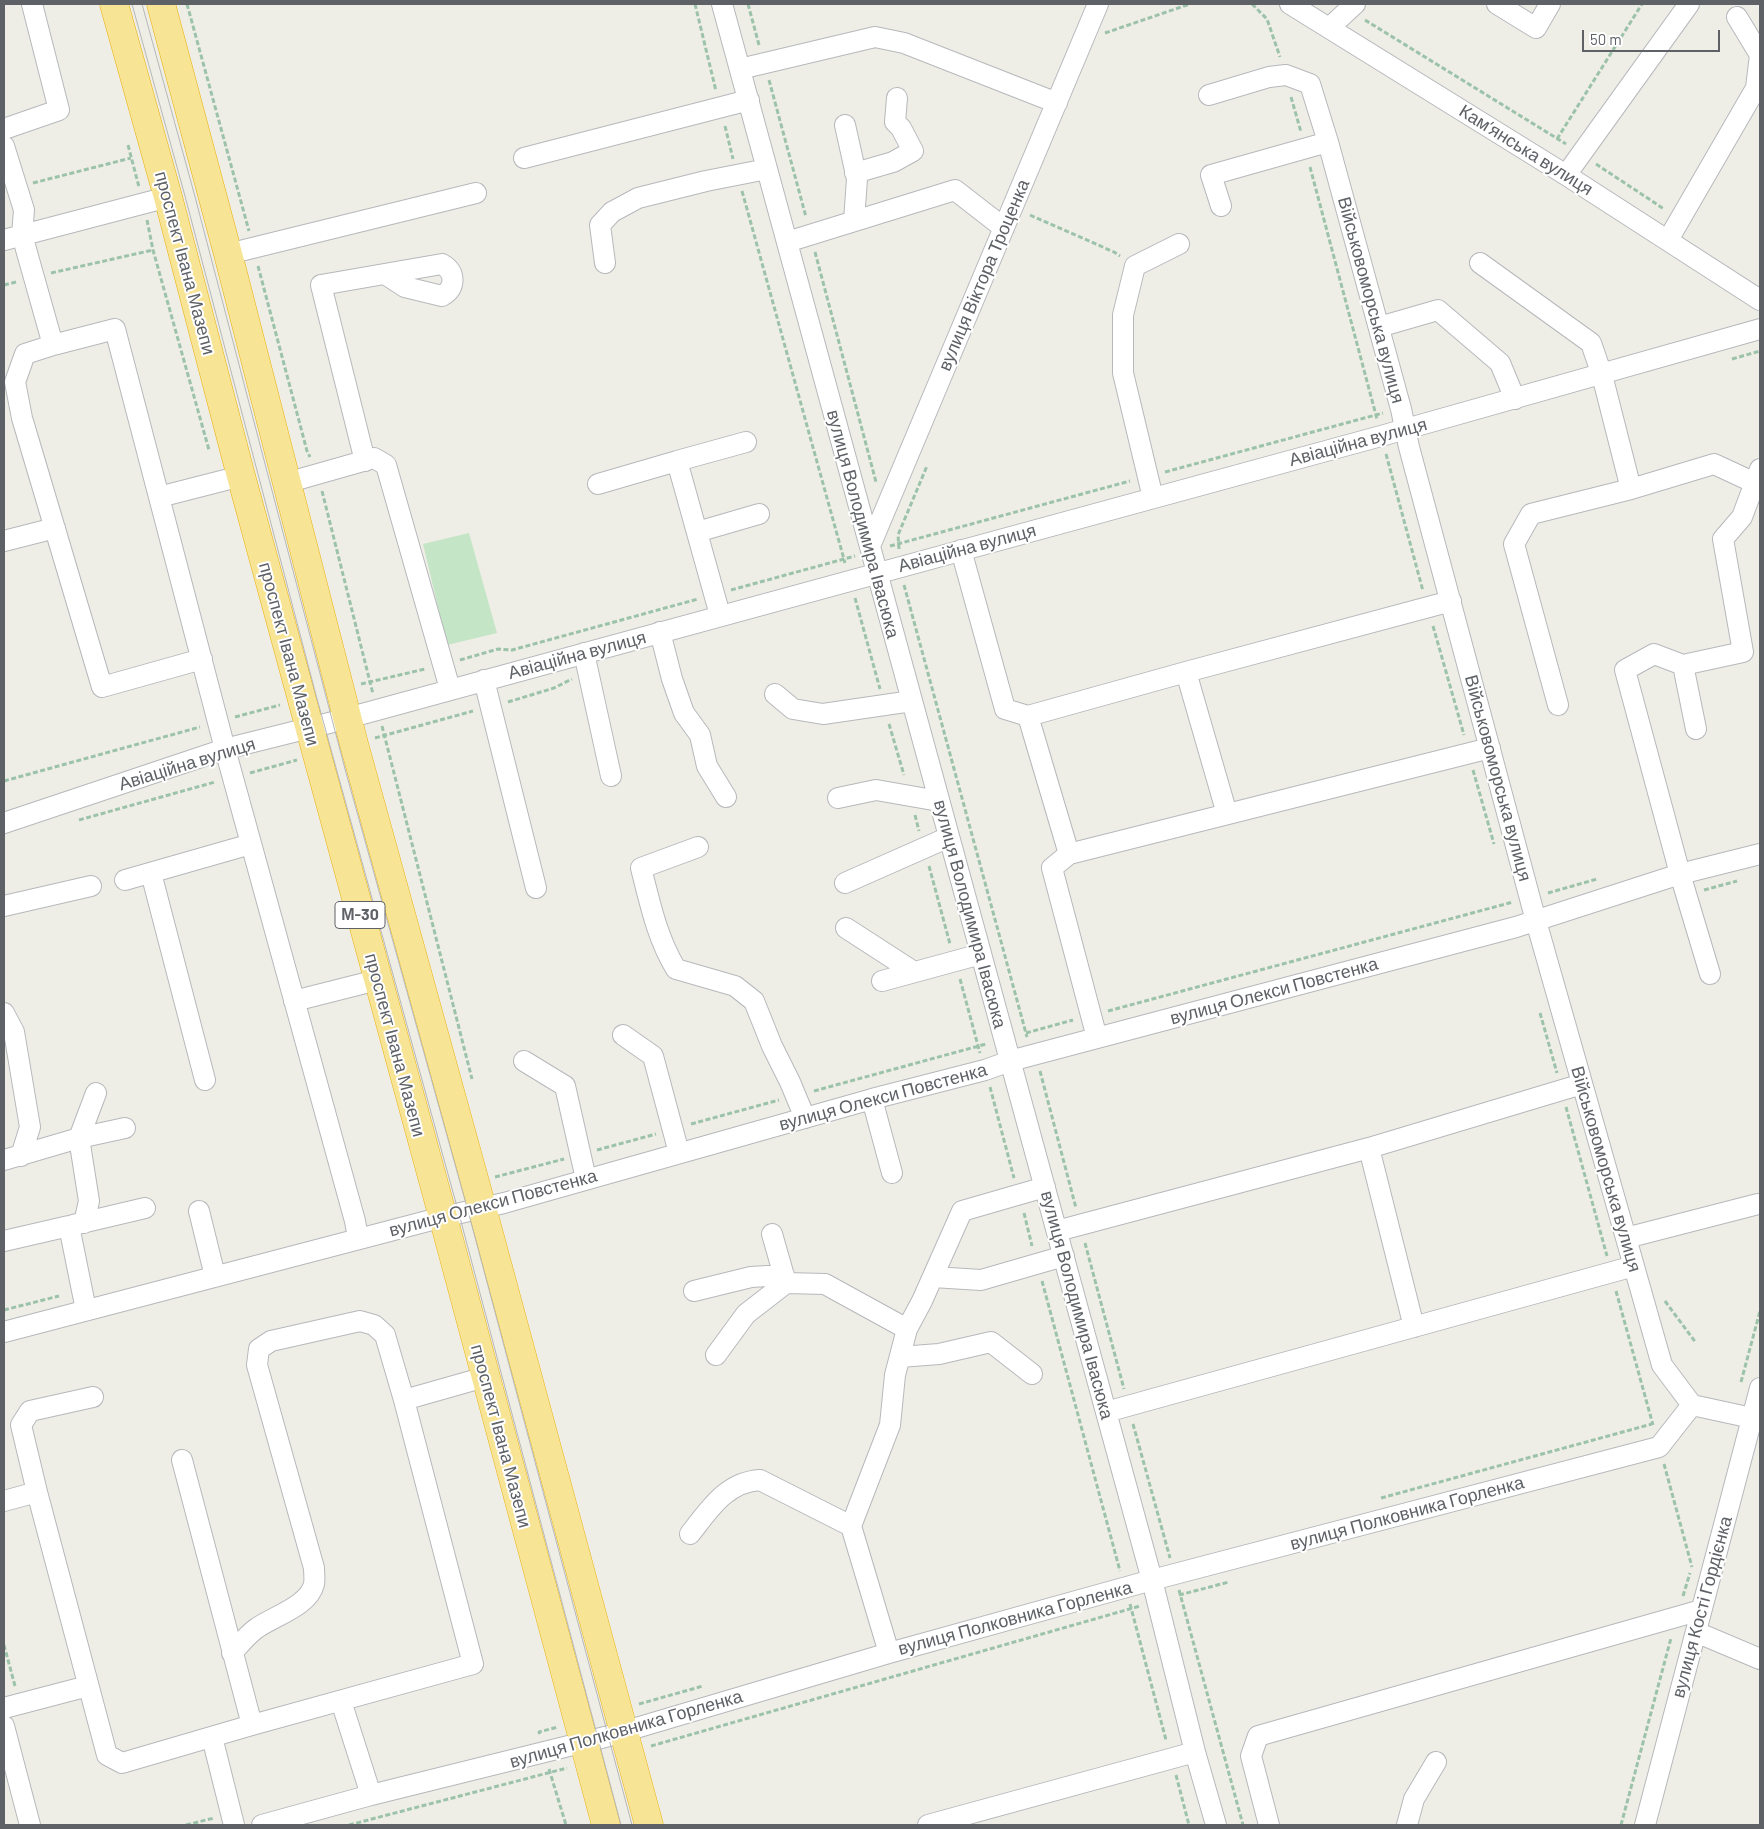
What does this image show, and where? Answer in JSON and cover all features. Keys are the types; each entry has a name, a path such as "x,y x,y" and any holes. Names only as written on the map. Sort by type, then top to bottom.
{"highway":[{"name":"проспект Івана Мазепи","path":"114,4 168,197 241,476 606,1825"},
{"name":"М-30","path":"161,4 241,250 286,483 354,744 493,1205 626,1742 649,1825"}],"street":[{"path":"4,129 59,110 32,4"},
{"name":"вулиця Володимира Івасюка","path":"722,4 1152,1580 1195,1752 1216,1825"},
{"name":"вулиця Віктора Троценка","path":"870,549 1098,4"},
{"name":"Камʼянська вулиця","path":"1290,4 1566,175 1760,300"},
{"path":"1497,4 1536,28 1550,4"},
{"path":"1566,175 1689,4"},
{"path":"1329,28 1352,7"},
{"path":"1668,240 1756,88 1760,55 1737,16"},
{"path":"740,69 875,37 904,44 1056,103"},
{"name":"Військовоморська вулиця","path":"1209,95 1269,77 1286,75 1310,84 1379,326 1450,602 1536,920 1662,1365 1692,1405"},
{"path":"856,174 893,162 913,151 902,128 895,122 897,98"},
{"path":"524,158 749,100"},
{"path":"844,125 857,179 854,221"},
{"path":"1221,206 1211,175 1328,142"},
{"path":"4,146 24,210 13,238 34,277 53,345"},
{"path":"605,263 600,225 612,212 638,198 767,169"},
{"path":"787,242 955,190 1004,228"},
{"path":"241,250 476,193"},
{"path":"13,238 168,197"},
{"path":"1153,498 1123,373 1123,315 1135,266 1179,244"},
{"path":"1480,263 1591,342 1602,375 1631,489"},
{"path":"365,460 321,285 384,274"},
{"path":"1379,326 1438,310 1500,363 1515,399"},
{"path":"202,659 102,687 55,528 13,420 15,382 25,354 114,328 202,659 225,749 358,1238"},
{"name":"Авіаційна вулиця","path":"4,823 225,749 347,718 1515,399 1760,329"},
{"path":"598,484 746,442"},
{"path":"286,483 374,458 386,465 450,689"},
{"path":"677,462 720,616"},
{"path":"1558,705 1514,544 1531,514 1631,489 1714,464 1758,476 1742,517 1723,539 1743,652 1683,665 1654,654 1625,670 1680,874 1710,974"},
{"path":"159,497 241,476"},
{"path":"697,532 759,514"},
{"path":"4,541 55,528"},
{"path":"961,550 1005,709 1028,716 1450,602"},
{"path":"660,632 672,679 684,713 700,735 708,766 726,797"},
{"path":"584,653 611,776"},
{"path":"1683,665 1696,729"},
{"path":"1186,672 1227,814"},
{"path":"484,680 536,888"},
{"path":"775,694 793,709 823,714 912,701"},
{"path":"1028,716 1069,854"},
{"path":"1097,1038 1052,868 1069,854 1490,748"},
{"path":"838,798 876,790 939,801"},
{"path":"845,883 949,837"},
{"path":"125,880 251,844"},
{"path":"698,848 641,868 653,916 665,951 676,968 735,986 754,1001 805,1118"},
{"name":"вулиця Олекси Повстенка","path":"4,1332 358,1238 493,1205 872,1099 985,1070 1010,1061 1516,927 1680,874 1760,854"},
{"path":"151,873 205,1080"},
{"path":"4,906 90,886"},
{"path":"846,928 914,972"},
{"path":"882,981 981,954"},
{"path":"294,1001 378,980"},
{"path":"4,1013 14,1032 30,1127 12,1158"},
{"path":"623,1035 652,1056 679,1153"},
{"path":"524,1061 565,1086 586,1179"},
{"path":"1057,1231 1369,1148 1582,1084"},
{"path":"86,1310 76,1225 89,1202 79,1138 96,1093"},
{"path":"872,1099 892,1173"},
{"path":"12,1158 79,1138 125,1128"},
{"path":"1369,1148 1414,1327"},
{"path":"889,1652 851,1526 890,1425 895,1375 907,1329 933,1277 962,1211 1045,1187"},
{"path":"1626,1238 1758,1204"},
{"path":"4,1241 145,1208"},
{"path":"198,1211 215,1276"},
{"path":"772,1234 785,1279"},
{"path":"933,1277 981,1280 1064,1256"},
{"path":"1106,1412 1634,1266"},
{"path":"694,1291 751,1277 825,1284 907,1329"},
{"path":"716,1355 746,1314 785,1279"},
{"path":"93,1397 30,1411 21,1425 107,1755 122,1764 252,1725 474,1664 385,1335 374,1325 360,1320 271,1341 258,1349 257,1365 314,1568 314,1584 308,1596 290,1611 271,1619 255,1630 232,1652"},
{"path":"900,1357 939,1354 991,1342 1032,1374"},
{"path":"404,1400 485,1376"},
{"name":"вулиця Кості Гордієнка","path":"1644,1825 1760,1388"},
{"path":"1692,1405 1752,1418"},
{"name":"вулиця Полковника Горленка","path":"262,1825 371,1795 586,1753 626,1742 889,1652 1152,1580 1659,1447 1692,1405"},
{"path":"182,1460 252,1725"},
{"path":"690,1534 712,1506 730,1489 746,1481 760,1480 851,1526"},
{"path":"4,1501 37,1492"},
{"path":"1269,1825 1251,1756 1258,1736 1702,1610"},
{"path":"1696,1632 1760,1659"},
{"path":"4,1708 88,1686"},
{"path":"341,1701 371,1795"},
{"path":"4,1726 30,1825"},
{"path":"212,1737 234,1825"},
{"path":"928,1825 1195,1752"},
{"path":"1407,1825 1414,1799 1436,1762"}],"path":[{"path":"187,4 241,250 306,451 318,474 473,1081"},
{"path":"695,4 737,175 985,1070 1190,1825"},
{"path":"748,4 876,482 880,473"},
{"path":"1557,139 1641,4"},
{"path":"1352,7 1680,219"},
{"path":"17,188 131,158"},
{"path":"1030,215 1114,252 1135,266"},
{"path":"4,285 153,250"},
{"path":"340,689 443,665 498,649 512,650 844,558 870,549 1401,409"},
{"path":"4,781 302,699"},
{"path":"354,744 384,736"},
{"path":"71,822 316,754"},
{"path":"493,1205 495,1167"},
{"path":"1715,1410 1738,1390 1760,1311"},
{"path":"626,1742 1157,1602 1237,1579"},
{"path":"349,1825 586,1753"}],"green space":[{"path":"469,533 497,633 447,645 423,544"}],"tram line":[{"path":"132,4 185,196 316,695 459,1214 621,1825"},
{"path":"142,4 194,193 345,769 468,1211 632,1825"}]}
